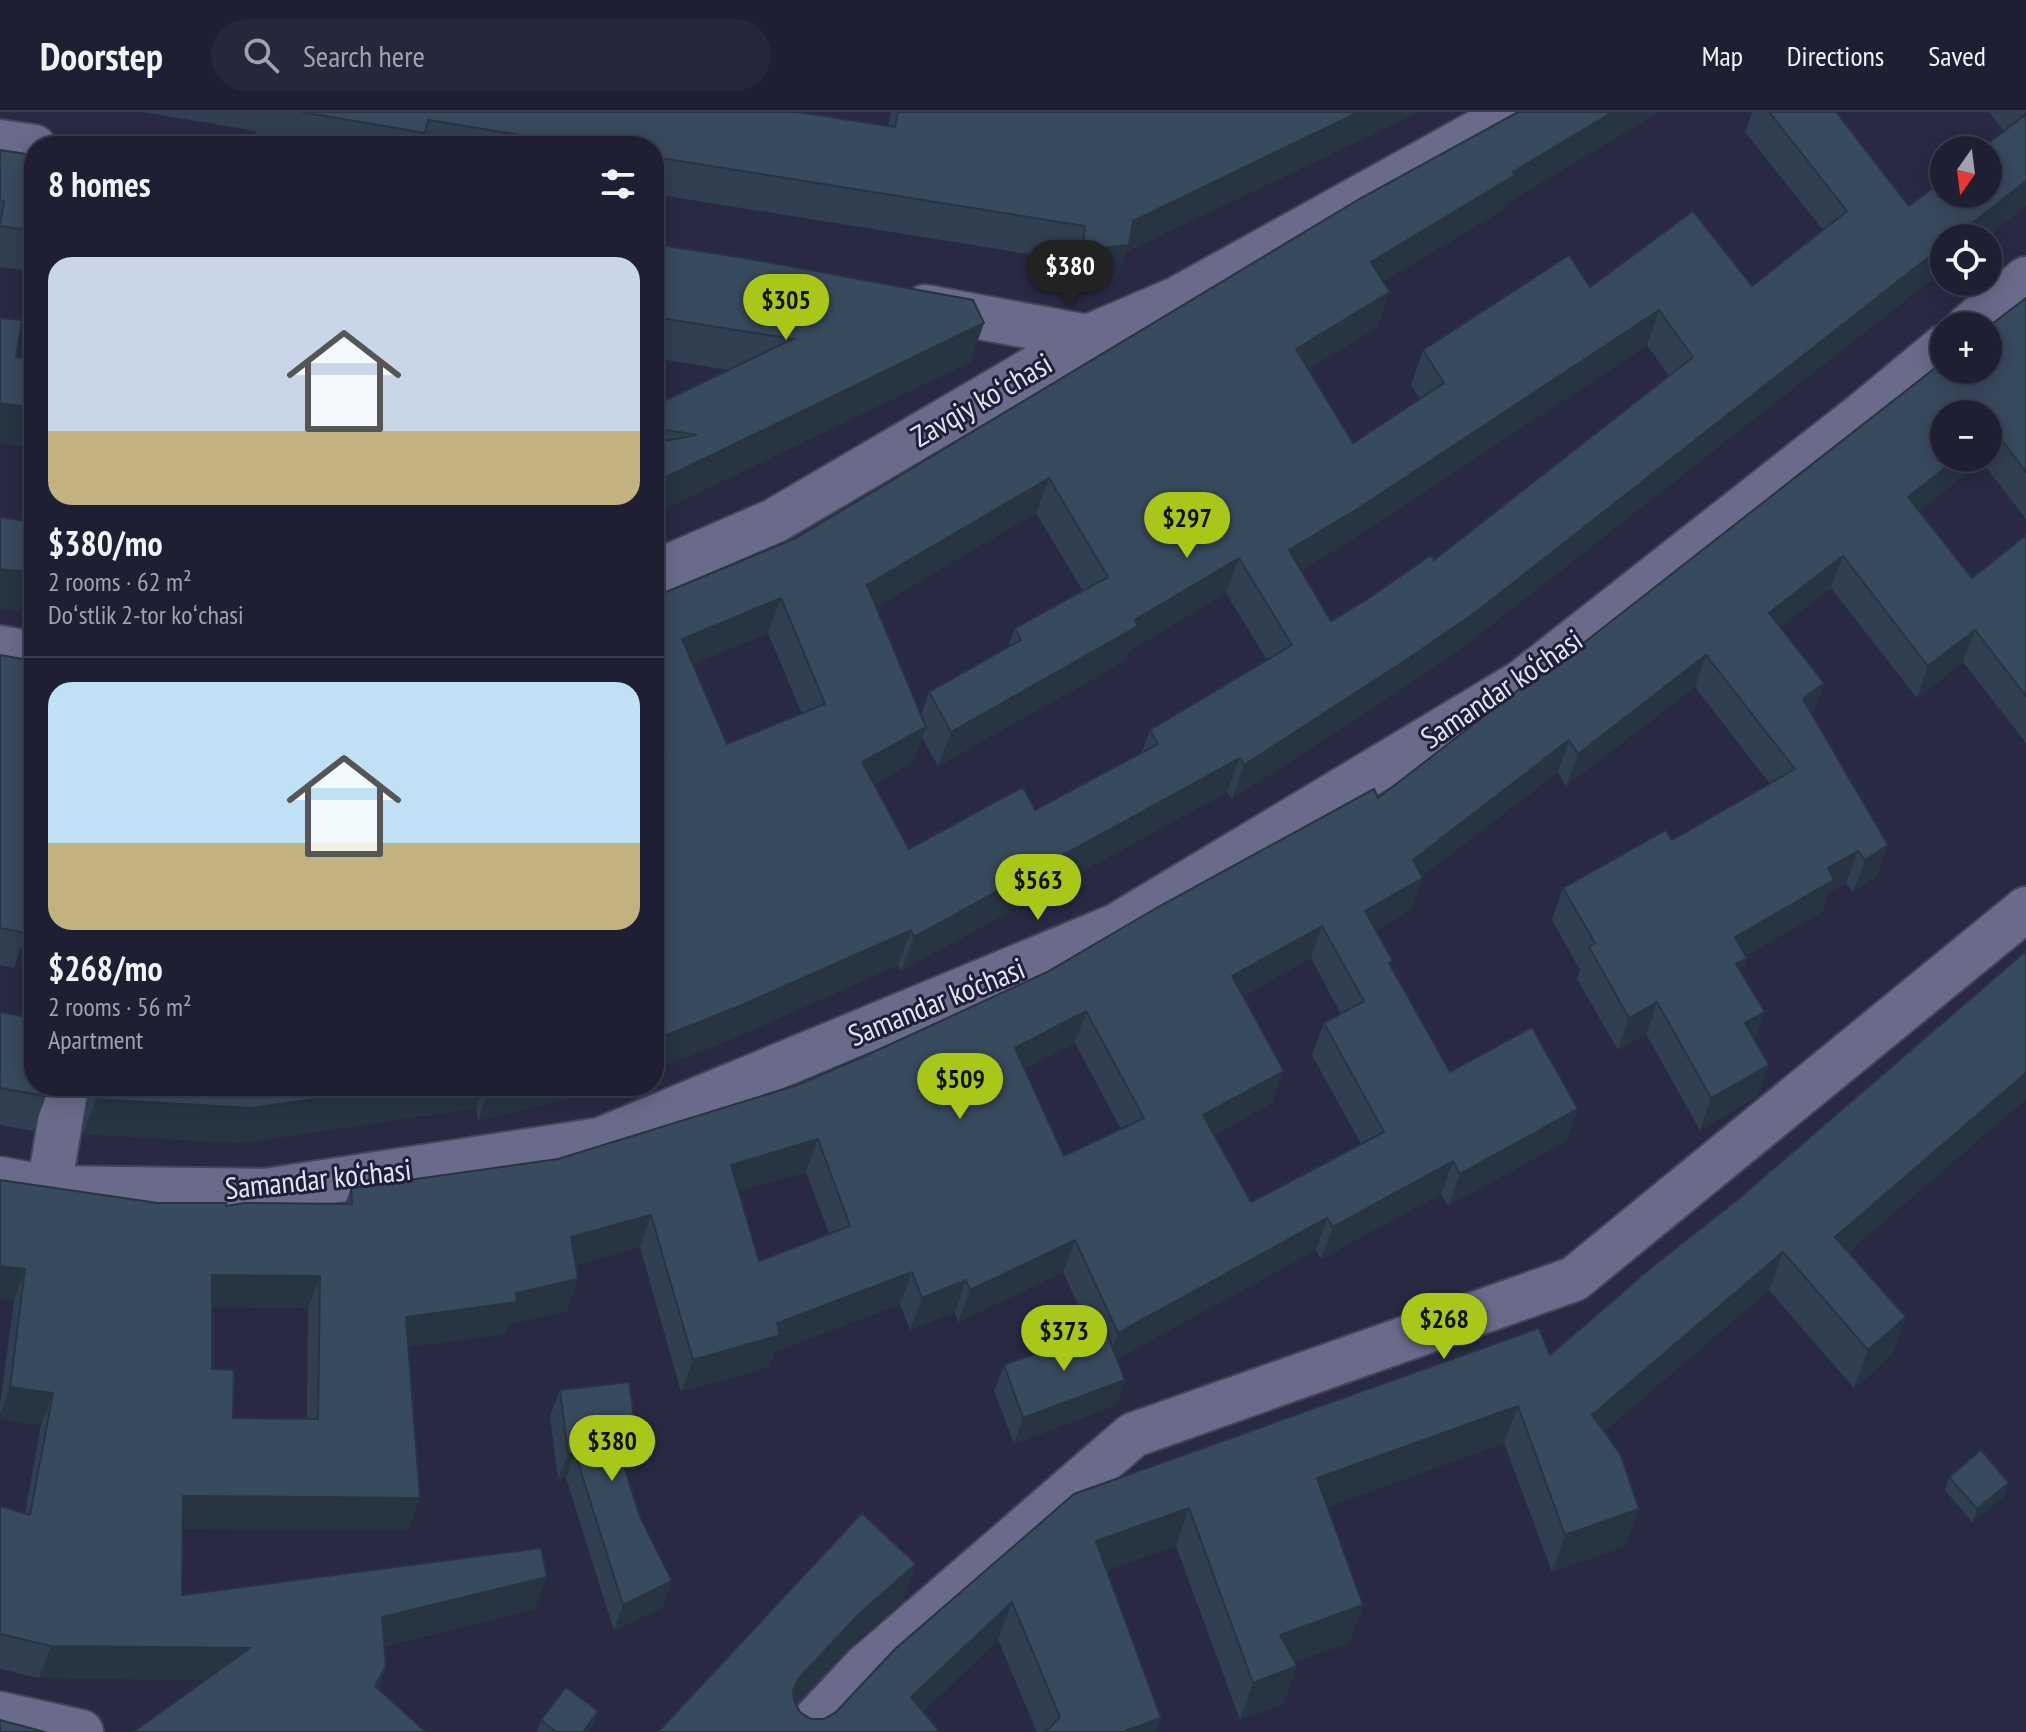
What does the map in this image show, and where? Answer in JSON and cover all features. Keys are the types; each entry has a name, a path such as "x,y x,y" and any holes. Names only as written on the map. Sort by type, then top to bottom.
{"street":[{"name":"Zavqiy koʻchasi","path":"664,569 774,521 1088,337 1177,299 1519,112"},
{"path":"0,142 24,146"},
{"path":"1986,312 2026,279"},
{"path":"886,300 1088,337"},
{"name":"Samandar ko‘chasi","path":"0,1179 49,1188 265,1191 600,1140 1116,926 1522,682 1930,359"},
{"path":"0,648 24,652"},
{"path":"804,1732 864,1668 1133,1435 1574,1279 2026,909"},
{"path":"49,1188 64,1096"},
{"path":"0,1714 81,1732"}],"building":[{"path":"302,112 798,112 895,127 898,112 1359,112 1133,221 1129,245 1082,250 1085,226 664,159 664,136 526,136 428,120 425,133"},
{"path":"1518,112 1613,112 1371,262 1390,292 1296,349 1353,443 1444,383 1423,350 1569,255 1590,287 1693,211 1752,286 1847,211 1769,112 1836,112 1909,206 1930,190 1930,208 1991,208 1971,224 1930,224 1930,256 1476,612 1244,765 1240,758 914,937 911,930 664,1036 664,593 796,538 1361,198","holes":["1659,310 1693,357 1434,560 1431,555 1331,621 1289,550 1359,508","1049,478 1108,577 1015,628 1021,640 929,692 951,732 1138,626 1135,620 1239,558 1292,645 1150,730 1158,744 1035,810 1023,787 909,849 862,762 926,727 867,585","781,598 825,704 727,744 682,639"]},
{"path":"2026,114 2026,181 2002,200 2002,136 1998,136"},
{"path":"0,150 24,154 24,230 0,226 4,201 0,200"},
{"path":"664,246 973,300 984,323 664,478 664,441 697,435 664,430 664,401 793,339 664,319"},
{"path":"2026,298 2026,472 2002,440 2002,400 1930,400 1930,472 1940,472 1908,497 1972,578 2026,535 2026,696 1975,630 1928,666 1843,556 1769,613 1824,683 1803,699 1888,845 1865,860 1858,851 1828,868 1834,880 1735,937 1747,958 1736,964 1765,1012 1745,1023 1769,1065 1711,1098 1657,1002 1629,1018 1589,947 1595,943 1563,888 1666,830 1672,840 1795,769 1706,655 1578,754 1569,740 1413,860 1423,878 1365,911 1393,961 1389,963 1450,1072 1532,1027 1578,1109 1460,1174 1453,1161 1333,1227 1327,1218 1118,1333 1075,1240 970,1290 966,1280 922,1298 912,1272 777,1323 780,1335 693,1360 651,1215 571,1237 578,1279 516,1293 517,1302 406,1317 420,1498 183,1496 182,1595 541,1548 547,1577 382,1617 386,1666 375,1686 426,1732 133,1732 250,1648 51,1646 0,1634 0,1506 30,1515 53,1393 10,1387 25,1269 0,1266 0,1180 158,1203 226,1203 227,1206 244,1203 352,1204 351,1188 558,1159 797,1085 1047,972 1158,907 1374,789 1378,798 1527,683 1549,670 1930,372 1930,384 2002,384 2002,316","holes":["1322,926 1364,1001 1324,1023 1384,1132 1251,1202 1203,1115 1284,1071 1232,976","1086,1011 1144,1118 1064,1156 1015,1048","818,1139 850,1226 759,1261 731,1165","212,1275 320,1276 318,1419 233,1418 234,1370 212,1369"]},
{"path":"0,318 22,320 16,357 24,358 24,407 0,403"},
{"path":"0,517 24,521 24,572 0,569"},
{"path":"0,655 24,659 24,933 0,928"},
{"path":"2026,951 2026,1073 1835,1237 1906,1317 1868,1350 1783,1252 1592,1415 1621,1455 1639,1509 1565,1535 1518,1406 1317,1478 1363,1605 1280,1635 1297,1666 1253,1683 1189,1508 1096,1541 1161,1718 1125,1732 1045,1732 1060,1717 1012,1602 911,1697 940,1732 658,1732 862,1513 916,1564 859,1614 799,1678 793,1690 794,1701 800,1712 811,1719 824,1719 836,1712 895,1649 1074,1494 1539,1328 1550,1355 1653,1266 1737,1200"},
{"path":"0,1012 24,1016 24,1092 0,1088"},
{"path":"96,1096 333,1096 253,1108 96,1099"},
{"path":"1105,1328 1125,1380 1023,1418 1004,1365"},
{"path":"629,1382 638,1445 618,1447 640,1517 672,1581 623,1605 575,1453 568,1454 560,1390"},
{"path":"1981,1450 2009,1483 1977,1509 1949,1477"},
{"path":"566,1687 598,1711 583,1732 556,1732 541,1720"},
{"path":"0,1720 45,1732 0,1732"}]}
